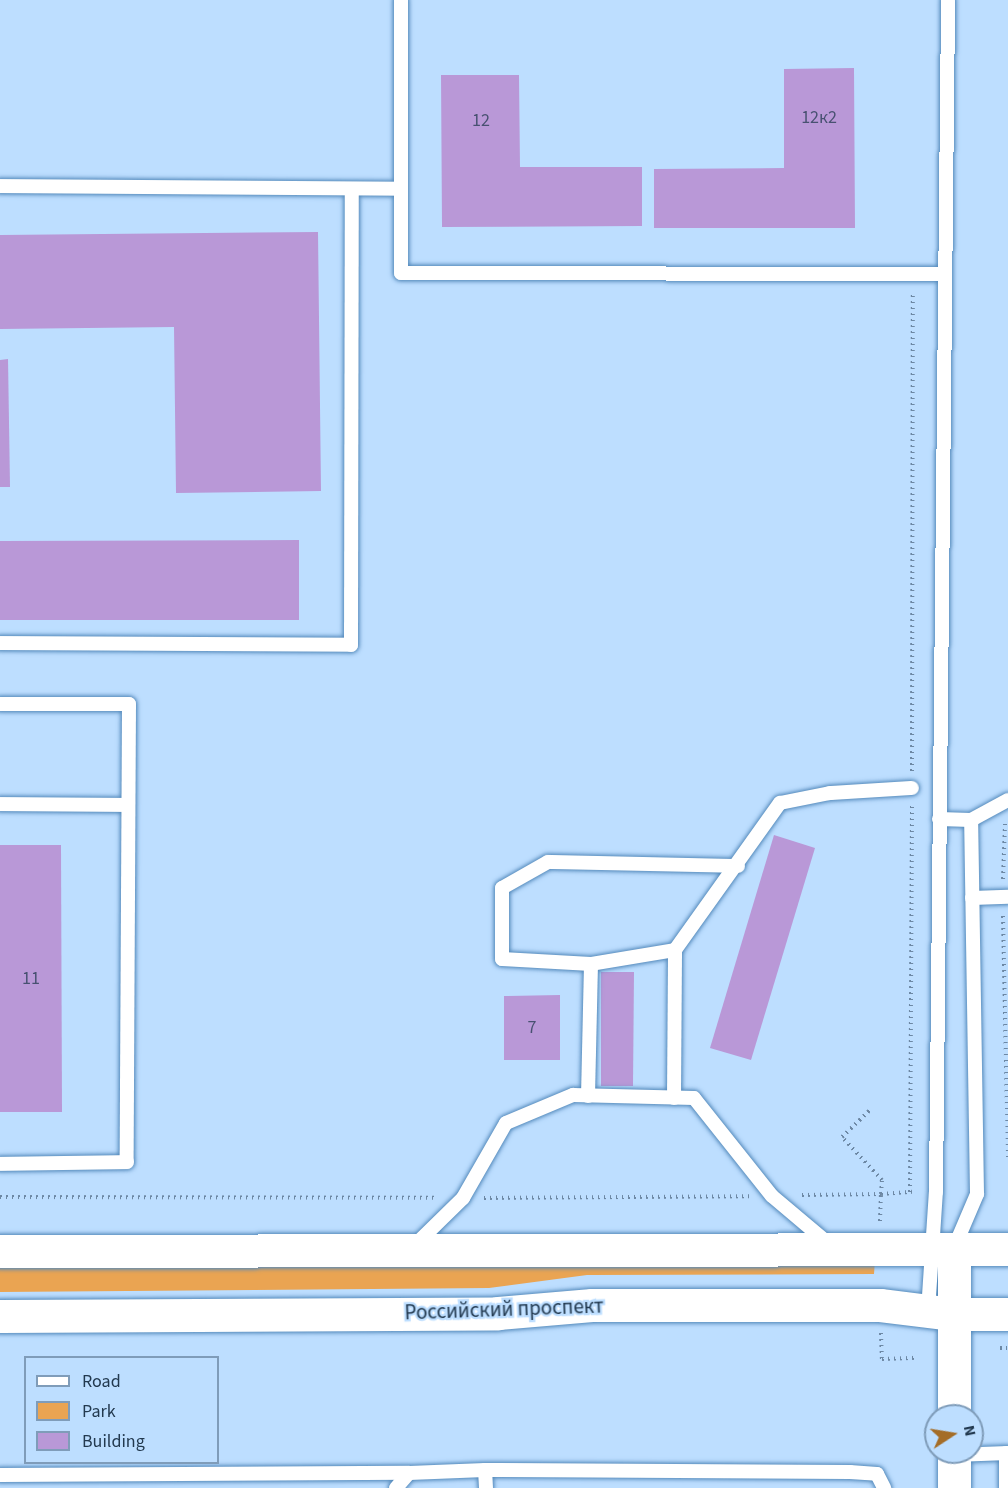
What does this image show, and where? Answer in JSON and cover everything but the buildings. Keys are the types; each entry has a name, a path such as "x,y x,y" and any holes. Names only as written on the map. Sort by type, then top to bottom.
{"main road":[{"path":"0,1251 1008,1249"},
{"path":"942,1250 940,1313 952,1404"},
{"name":"Российский проспект","path":"0,1316 498,1313 615,1305 880,1305 940,1313 1008,1314"},
{"path":"954,1464 954,1488"}],"lane":[{"path":"401,0 398,189 401,273 945,274"},
{"path":"942,1250 939,819 948,0"},
{"path":"0,186 398,189"},
{"path":"0,643 351,645 352,189"},
{"path":"0,704 129,704 127,1162 0,1164"},
{"path":"674,1098 675,950 738,866 780,803 830,793 912,788"},
{"path":"939,819 971,820 1008,800"},
{"path":"0,804 128,805"},
{"path":"942,1250 977,1194 971,820"},
{"path":"675,950 591,964 502,959 502,888 548,862 738,866"},
{"path":"972,898 1006,897"},
{"path":"588,1096 591,964"},
{"path":"409,1250 463,1198 506,1123 573,1095 694,1098 772,1196 835,1250"},
{"path":"984,1454 1007,1454 1006,1488"},
{"path":"485,1470 486,1488"},
{"path":"0,1475 409,1473 485,1470 850,1472 877,1474 884,1488"},
{"path":"396,1488 409,1473"}],"path":[{"path":"880,1222 881,1194 913,1192 913,274"},
{"path":"1008,814 1003,831 1006,897 1008,1157"},
{"path":"881,1330 882,1359 918,1358"},
{"path":"1000,1348 1008,1348"}],"green space":[{"path":"875,1260 874,1274 587,1275 489,1288 0,1292 0,1267"}]}
